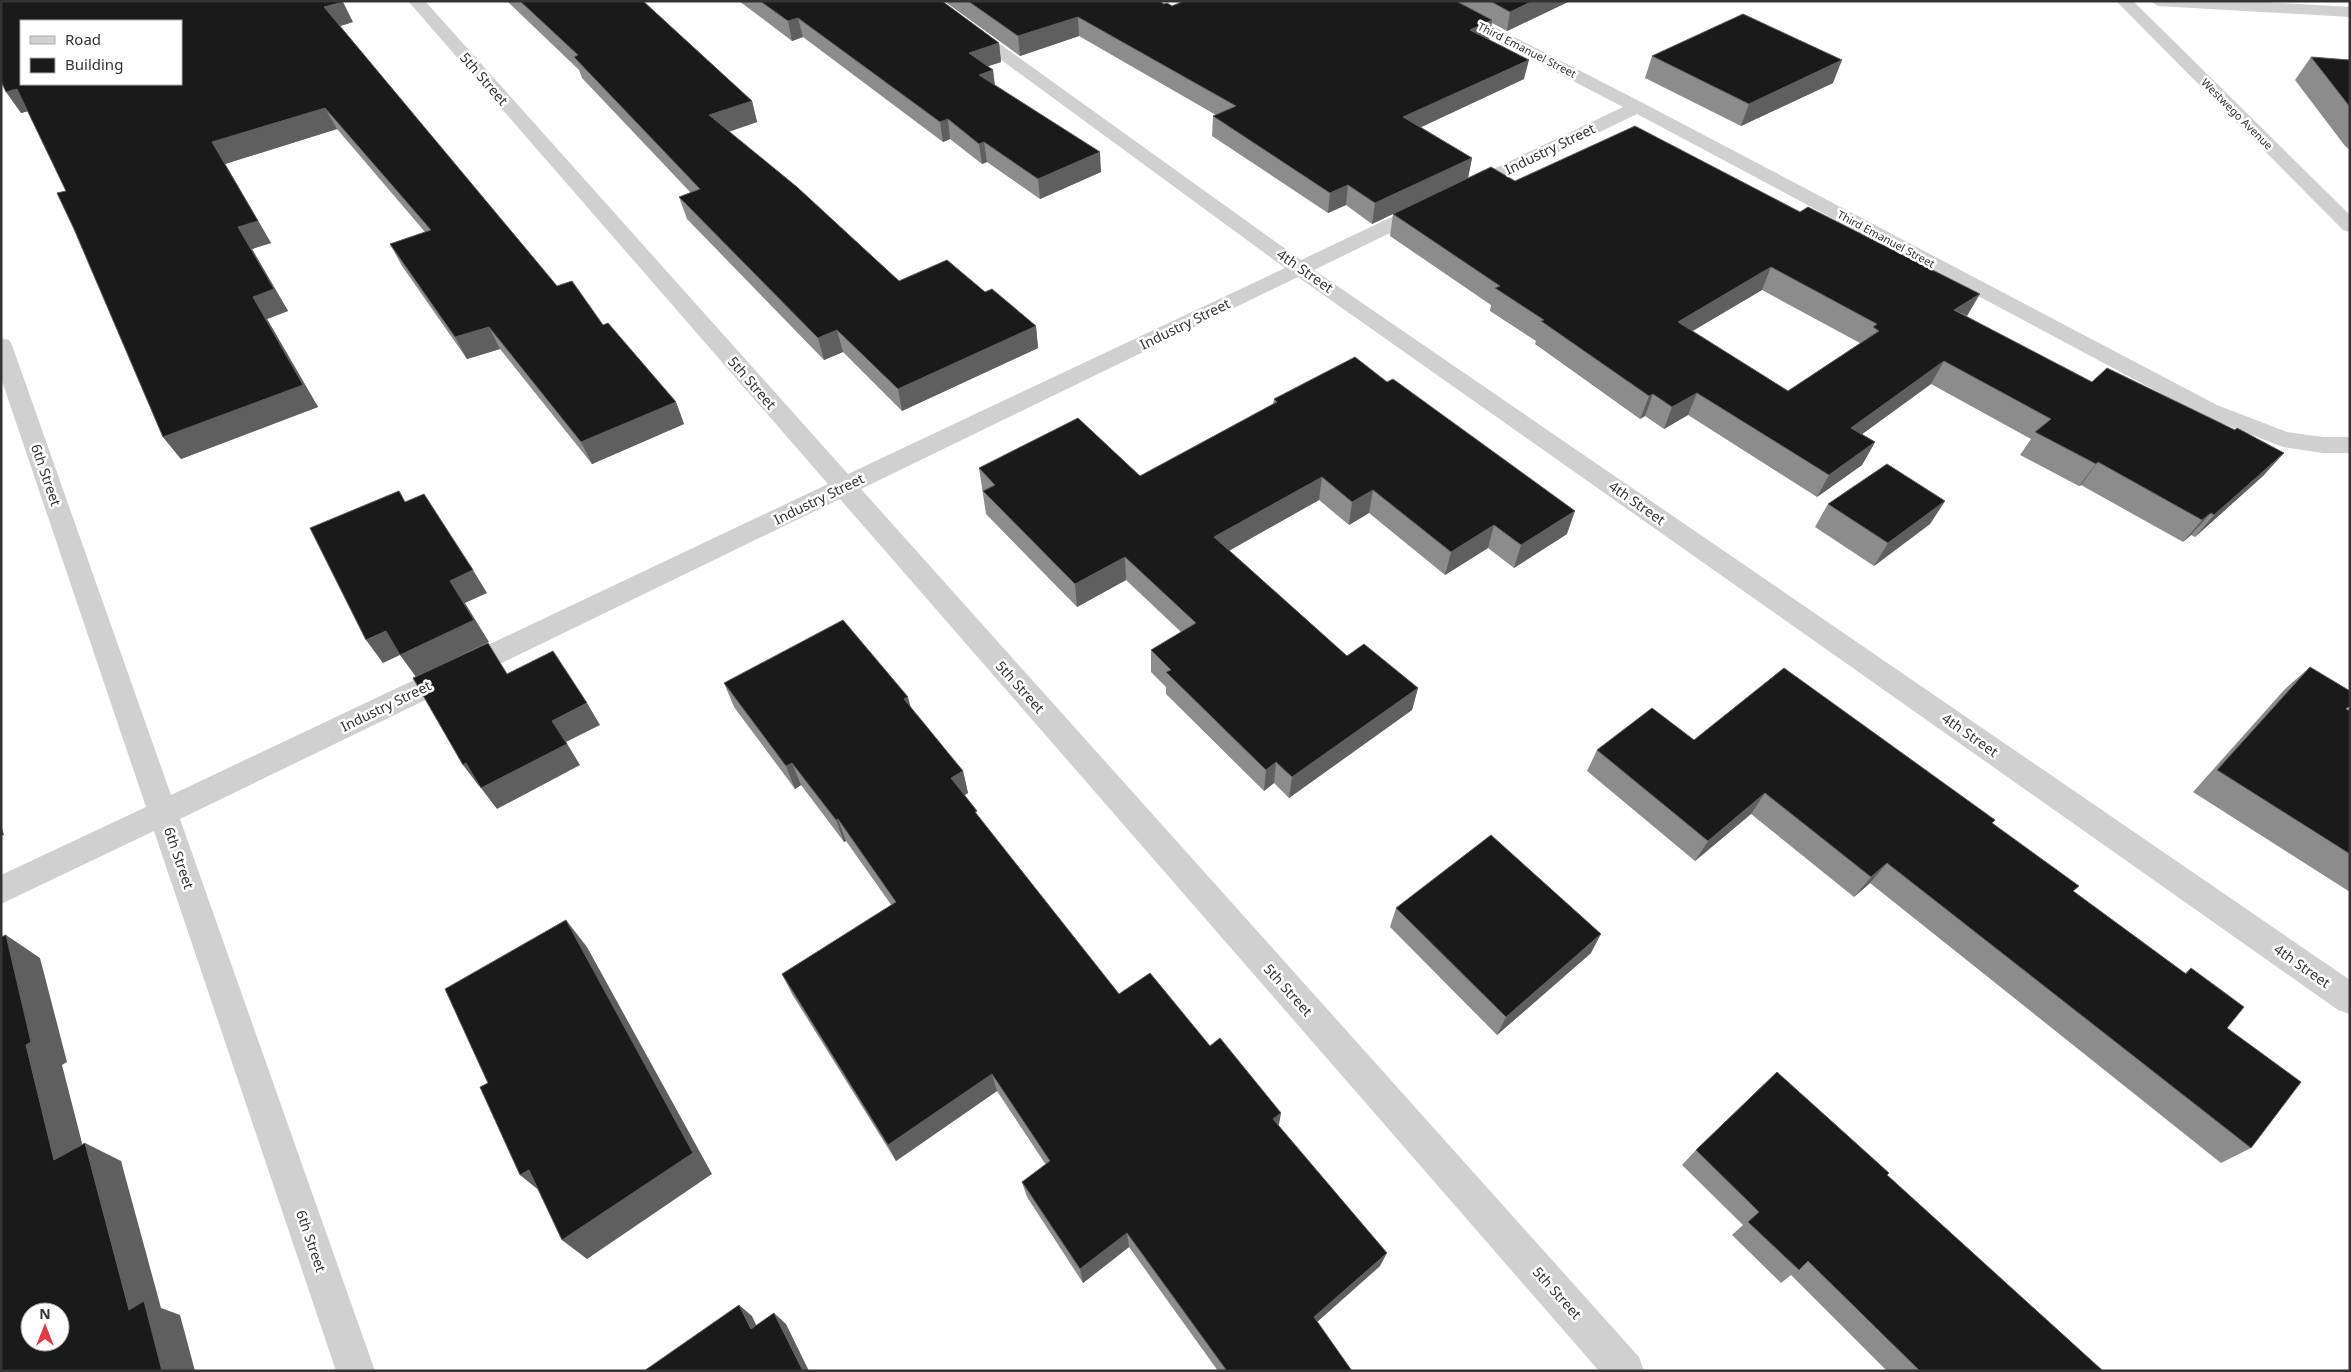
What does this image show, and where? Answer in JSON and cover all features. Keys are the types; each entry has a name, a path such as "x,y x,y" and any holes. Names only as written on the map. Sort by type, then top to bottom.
{"street":[{"name":"5th Street","path":"416,1 1625,1371"},
{"name":"4th Street","path":"929,1 1300,269 2350,999"},
{"name":"Third Emanuel Street","path":"1431,1 1637,107 2209,410 2283,439 2323,445 2350,445"},
{"name":"Westwego Avenue","path":"2124,1 2350,226"},
{"path":"2158,1 2350,12"},
{"name":"Industry Street","path":"1,890 1637,107"},
{"name":"6th Street","path":"1,345 356,1371"}],"building":[{"path":"1,1 343,1 324,7 557,286 572,281 603,325 608,323 676,402 581,442 489,327 455,337 390,244 431,230 325,108 212,142 258,221 238,227 274,289 253,297 303,385 163,437 57,193 66,191 17,89 6,92 1,81"},
{"path":"520,1 643,1 752,101 709,115 797,187 899,281 947,260 985,292 992,289 1036,326 898,389 837,330 818,338 679,197 700,189 574,57 578,55"},
{"path":"760,1 942,1 999,43 969,53 993,70 979,75 1100,152 1038,179 984,142 979,144 948,119 940,122 798,18 788,21"},
{"path":"968,1 1159,1 1172,6 1184,1 1456,1 1492,20 1470,30 1529,60 1403,117 1472,158 1375,203 1348,185 1330,193 1213,116 1236,106 1078,17 1018,36"},
{"path":"1490,1 1533,1 1510,12"},
{"path":"1743,14 1842,60 1749,104 1652,56"},
{"path":"2311,57 2350,60 2350,107"},
{"path":"1635,126 1800,212 1808,207 1980,294 1954,310 2092,382 2107,368 2235,430 2237,428 2284,453 2214,515 2211,513 2202,520 2098,462 2096,464 2035,432 2051,419 1944,361 1851,428 1875,442 1829,475 1697,393 1672,407 1653,394 1649,396 1541,321 1544,320 1495,288 1500,286 1393,214 1491,167 1515,181","holes":["1771,267 1877,324 1873,327 1879,331 1788,391 1678,322"]},
{"path":"1355,357 1387,382 1393,379 1575,511 1521,545 1494,525 1451,552 1373,490 1352,502 1322,477 1214,537 1347,656 1364,644 1418,688 1292,777 1276,762 1266,770 1166,672 1171,670 1151,650 1196,623 1125,557 1075,584 983,491 995,485 979,468 1078,418 1140,476 1277,402 1274,399"},
{"path":"1887,464 1945,501 1888,543 1828,504"},
{"path":"399,491 405,502 424,494 473,570 450,581 474,620 400,655 386,631 366,640 310,528"},
{"path":"843,620 908,697 904,699 963,771 951,778 977,811 975,812 1119,994 1150,973 1210,1046 1220,1038 1281,1113 1273,1119 1387,1253 1314,1317 1352,1371 1227,1371 1127,1233 1080,1269 1022,1182 1050,1161 992,1074 888,1145 782,974 896,902 838,819 836,820 792,763 786,766 724,683"},
{"path":"488,643 507,674 553,651 587,703 552,721 567,744 481,788 466,763 463,765 413,678"},
{"path":"2310,667 2350,691 2350,706 2346,709 2350,711 2350,854 2217,770"},
{"path":"1784,668 1995,820 1992,823 2079,886 2073,891 2186,974 2191,968 2244,1007 2227,1028 2301,1082 2251,1148 1887,863 1871,877 1765,793 1708,841 1597,750 1652,708 1694,740"},
{"path":"1491,835 1601,934 1506,1017 1396,908"},
{"path":"566,920 693,1153 562,1240 529,1170 520,1175 480,1087 488,1083 445,989"},
{"path":"6,935 31,1042 26,1045 54,1160 85,1143 129,1310 144,1301 162,1371 1,1371 1,937"},
{"path":"1777,1072 1889,1173 1887,1175 2103,1371 1920,1371 1808,1261 1799,1270 1748,1222 1759,1212 1696,1150"},
{"path":"739,1305 751,1329 774,1313 803,1371 644,1371"}]}
